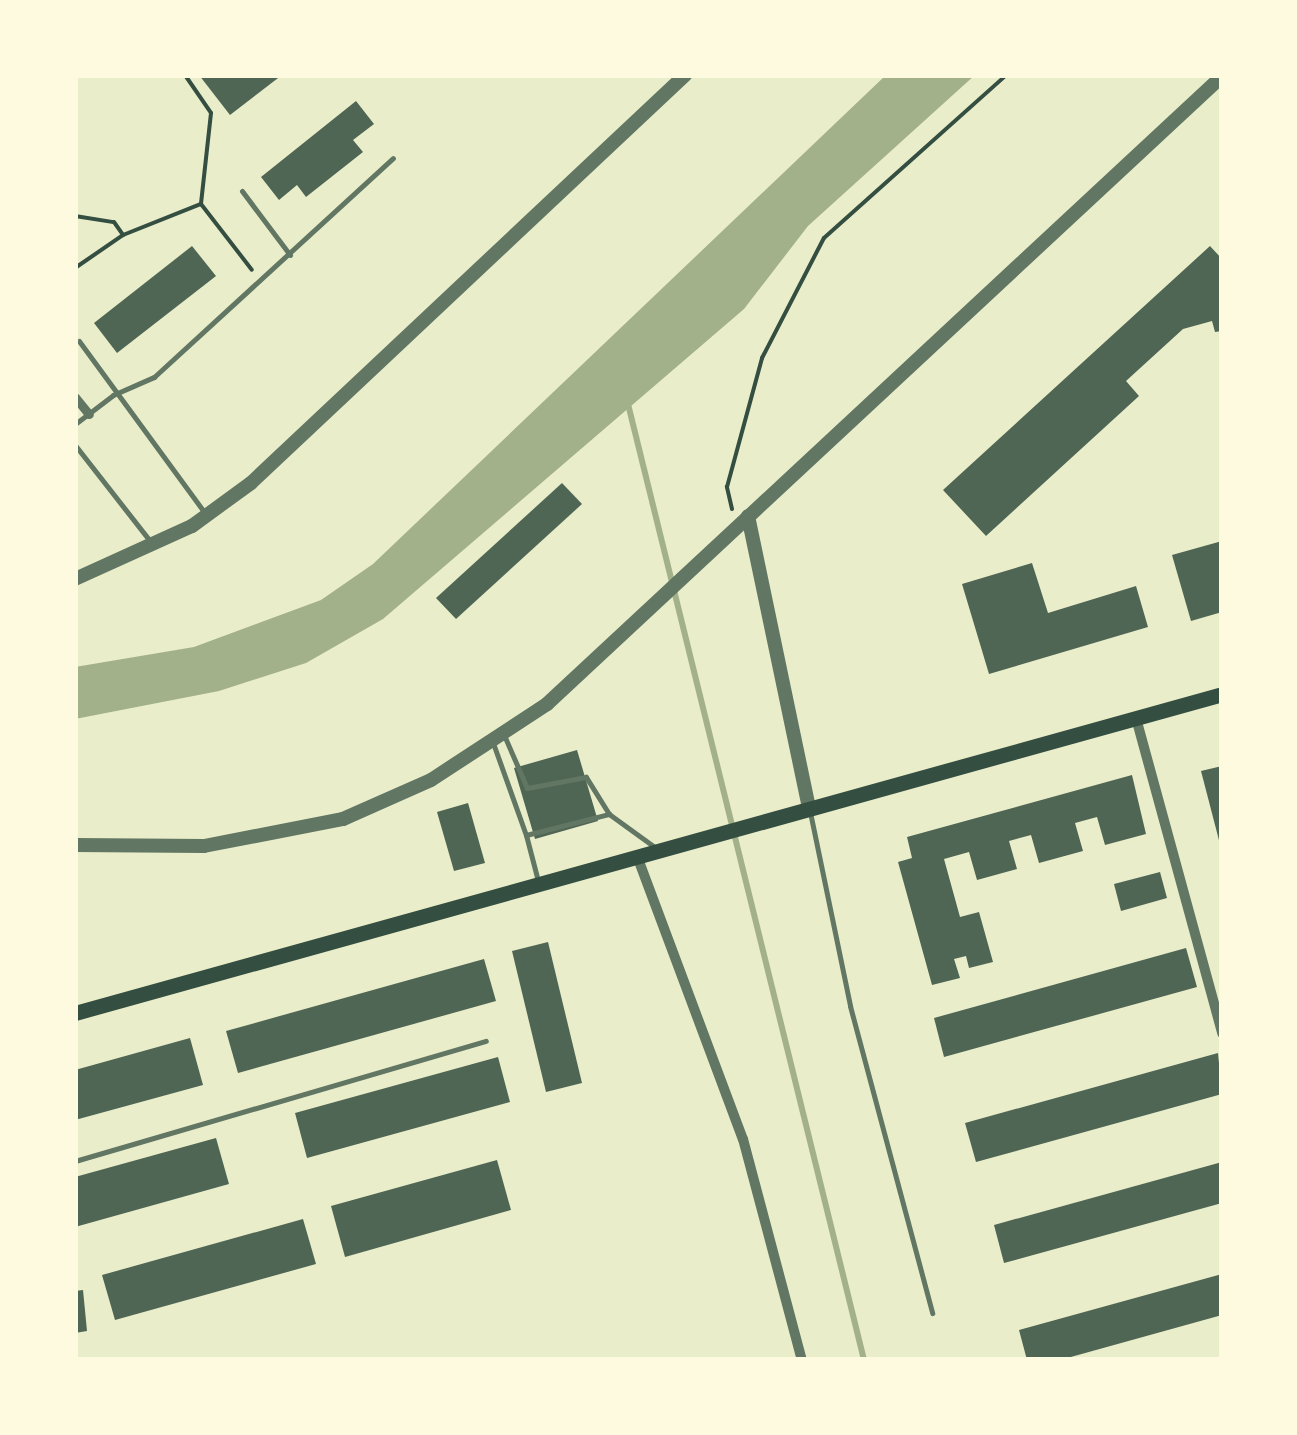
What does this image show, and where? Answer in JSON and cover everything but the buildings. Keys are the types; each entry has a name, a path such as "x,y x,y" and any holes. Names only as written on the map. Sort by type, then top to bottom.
{"main road":[{"path":"75,1012 1222,694"}],"street":[{"path":"75,579 154,546 251,483 685,75"},
{"path":"75,844 204,846 343,819 431,780 547,704 1222,76"},
{"path":"75,397 88,414"},
{"path":"748,516 809,809"},
{"path":"1136,718 1222,1033"},
{"path":"636,856 743,1138 802,1360"}],"lane":[{"path":"75,424 114,394 154,377 394,158"},
{"path":"242,191 290,255"},
{"path":"79,341 106,372 114,394 206,515"},
{"path":"75,445 154,546"},
{"path":"497,736 527,788 586,777 608,814 658,850"},
{"path":"497,736 538,884"},
{"path":"809,809 850,1006 932,1313"},
{"path":"526,835 608,814"},
{"path":"75,1161 486,1041"}],"path":[{"path":"185,75 211,113 202,204 261,282"},
{"path":"736,528 727,487 762,358 824,238 1006,75"},
{"path":"75,268 123,235 202,204"},
{"path":"75,216 114,222 123,235"}],"shaded area":[{"path":"886,75 975,75 808,226 744,309 383,619 306,663 219,691 75,719 75,667 194,647 321,600 373,564"}],"waterway":[{"path":"627,400 864,1360"}]}
